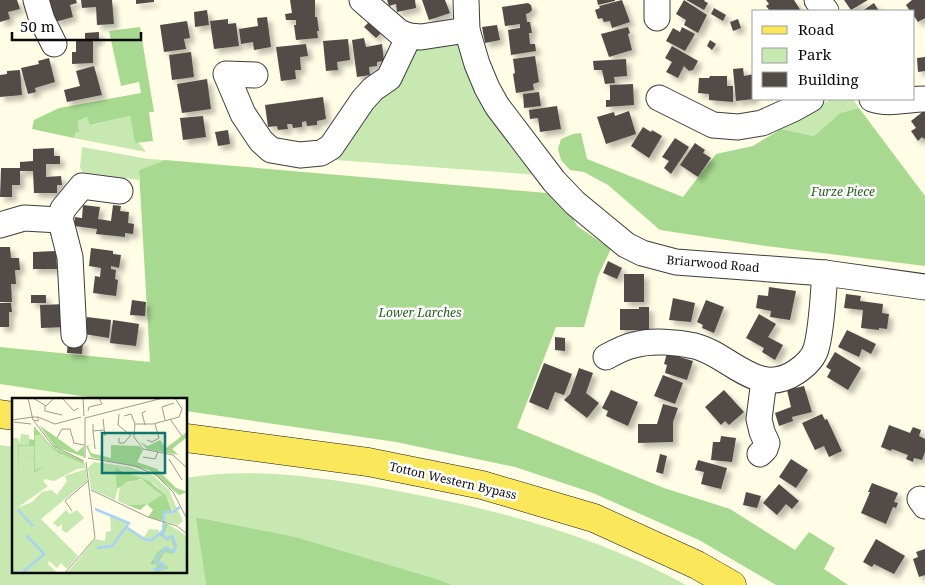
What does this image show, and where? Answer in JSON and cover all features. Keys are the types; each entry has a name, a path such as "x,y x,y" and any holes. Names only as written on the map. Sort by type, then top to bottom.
{"main road":[{"name":"Totton Western Bypass","path":"188,438 368,462 482,485 594,518 697,565 732,585"}],"street":[{"path":"36,0 42,20 54,44"},
{"path":"362,0 399,32 409,36 421,37 467,30"},
{"name":"Briarwood Road","path":"466,0 467,30 486,88 497,106 554,181 575,203 626,245 642,253 676,262 826,273 925,287"},
{"path":"255,75 226,74 243,114 261,141 271,150 300,155 321,153 331,147 363,100 373,89 389,78 409,36"},
{"path":"659,98 713,125 725,135 738,127 762,123 809,100"},
{"path":"875,100 902,100"},
{"path":"74,335 70,257 60,220 62,209 82,186 120,191"},
{"path":"0,224 24,218 60,220"},
{"path":"606,357 634,344 682,344 708,351 751,376 773,381 783,379 806,365 812,357 817,342 826,273"},
{"path":"760,454 765,449 767,443 759,419 764,380"}],"green space":[{"path":"140,27 154,112 149,112 153,141 135,143 130,116 90,125 87,117 78,121 79,132 76,132 74,138 32,129 34,120 59,108 141,93 139,82 121,86 109,31"},
{"path":"453,42 464,49 540,175 335,160 377,94 418,44"},
{"path":"829,100 854,100 859,108 840,113 814,136 781,129"},
{"name":"Furze Piece","path":"859,108 925,196 925,266 759,245 660,230 608,185 584,172 570,170 561,160 558,149 561,139 581,133 587,159 683,197 716,154 753,146 781,129 814,136 840,113"},
{"path":"130,116 135,142 138,142 146,152 74,138 76,132 79,131 78,121 87,117 91,125"},
{"path":"82,147 148,159 165,160 139,170 139,180 83,172 80,168"},
{"name":"Lower Larches","path":"165,160 547,193 567,206 577,226 611,249 598,276 584,327 556,327 517,428 664,488 730,509 795,550 809,532 835,548 824,569 848,585 776,585 699,540 593,493 515,467 396,442 188,411 188,398 94,398 0,384 0,347 150,362 139,170"},
{"path":"0,445 12,447 12,572 188,572 188,478 235,473 259,473 309,477 358,484 421,495 500,513 576,536 650,567 686,585 452,585 296,537 197,517 206,585 0,585"},
{"path":"196,517 296,537 452,585 206,585"}],"building":[{"path":"0,0 17,0 20,9 8,12 10,19 0,22"},
{"path":"49,0 76,0 77,3 70,5 73,17 55,22"},
{"path":"81,0 112,0 114,24 97,25 96,7 82,8"},
{"path":"136,0 154,0 154,2 136,4"},
{"path":"290,0 315,0 315,17 317,17 319,31 317,31 318,38 296,40 294,25 296,25 296,20 286,20 285,14 292,13"},
{"path":"387,0 415,0 416,8 397,12 396,4 389,6"},
{"path":"422,0 445,0 450,13 429,20"},
{"path":"597,0 615,0 615,1 598,5"},
{"path":"622,0 630,22 612,28 610,21 604,22 602,18 598,19 595,10 600,8 599,6"},
{"path":"684,0 707,15 698,33 684,25 686,20 676,14"},
{"path":"686,0 705,0 708,3 704,10"},
{"path":"766,0 794,0 800,10 769,10 766,6 769,4"},
{"path":"844,0 868,0 851,10"},
{"path":"912,0 925,0 925,18 918,22 915,18 915,10 909,10 906,5"},
{"path":"528,3 531,5 532,10 526,14 532,33 529,33 530,44 535,44 536,51 511,55 508,30 520,28 520,24 505,26 502,7"},
{"path":"874,3 878,10 864,10"},
{"path":"714,8 726,15 723,21 711,14"},
{"path":"207,10 209,25 195,27 194,12"},
{"path":"267,17 271,47 254,50 253,42 241,44 239,29 258,26 257,18"},
{"path":"228,19 228,24 236,23 239,46 214,49 210,21"},
{"path":"738,19 741,28 733,31 730,22"},
{"path":"187,21 190,38 184,39 186,49 164,52 160,25"},
{"path":"369,22 381,33 376,38 364,27"},
{"path":"497,25 500,40 485,43 482,27"},
{"path":"628,27 632,50 609,57 601,34"},
{"path":"682,27 695,34 685,51 666,41 673,28 680,32"},
{"path":"99,32 99,40 93,41 93,63 72,64 72,52 76,52 76,41 85,41 85,33"},
{"path":"364,38 366,47 382,44 384,61 377,62 377,66 369,67 370,75 357,77 352,40"},
{"path":"348,39 350,60 337,62 338,70 326,71 323,41"},
{"path":"710,40 716,44 712,50 707,46"},
{"path":"306,44 308,56 300,57 301,70 295,70 296,79 281,81 276,47"},
{"path":"672,46 698,61 693,70 689,71 684,66 678,78 666,72 672,62 665,58"},
{"path":"191,52 194,77 172,80 169,55"},
{"path":"535,56 539,82 533,84 534,90 516,93 513,59"},
{"path":"925,57 925,71 918,72 917,58"},
{"path":"49,58 55,82 35,88 36,92 28,94 21,68 39,64 38,61"},
{"path":"626,59 627,76 614,77 615,83 605,84 602,70 594,70 593,61"},
{"path":"94,66 102,95 67,102 64,90 80,86 76,71"},
{"path":"743,68 744,76 752,74 752,99 736,101 733,69"},
{"path":"20,70 22,95 0,97 0,75 7,74 7,71"},
{"path":"710,76 727,76 727,86 733,86 733,102 709,100 709,94 698,93 699,78 709,78"},
{"path":"207,79 211,109 182,113 177,84"},
{"path":"633,84 634,105 606,107 606,100 610,100 610,85"},
{"path":"539,92 541,106 524,108 523,94"},
{"path":"323,97 326,119 317,121 317,125 307,126 306,121 302,122 302,127 293,128 292,124 287,124 288,129 278,130 277,126 268,127 265,105"},
{"path":"557,106 561,129 540,132 538,118 530,119 529,110"},
{"path":"925,110 925,138 922,137 918,141 911,131 916,128 911,121"},
{"path":"629,111 636,134 606,144 597,117 614,112 615,116"},
{"path":"203,116 206,137 183,140 180,118"},
{"path":"643,127 662,136 649,158 631,146"},
{"path":"228,130 230,144 218,146 215,132"},
{"path":"675,138 689,147 671,174 664,168 669,161 662,157"},
{"path":"695,143 705,150 703,153 711,158 698,177 680,165"},
{"path":"54,148 54,156 60,156 60,164 46,164 46,177 61,176 62,185 57,185 57,193 34,193 33,171 20,171 20,185 12,185 12,197 0,197 1,168 20,168 20,162 33,161 33,149"},
{"path":"83,205 100,207 98,219 111,221 113,205 121,206 120,211 129,212 128,223 134,224 133,234 125,233 125,237 96,234 97,229 74,226 75,217 82,218"},
{"path":"0,247 10,247 11,258 19,258 20,270 15,270 16,284 11,284 12,302 0,302"},
{"path":"91,248 113,251 113,254 121,255 119,268 111,266 111,269 116,270 115,279 118,280 116,296 93,293 95,276 100,277 101,268 89,266"},
{"path":"56,251 57,269 33,269 33,252"},
{"path":"608,261 622,268 617,279 603,273"},
{"path":"624,274 644,274 644,302 624,302"},
{"path":"769,287 796,291 790,320 770,317 771,311 756,308 758,295 768,296"},
{"path":"846,294 861,296 860,301 883,304 882,313 889,314 887,329 861,328 863,310 844,308"},
{"path":"31,295 46,295 46,303 31,303"},
{"path":"673,298 695,303 691,322 669,320"},
{"path":"132,300 146,302 145,316 130,315"},
{"path":"706,300 724,307 714,333 702,328 703,325 697,322"},
{"path":"0,303 11,303 12,312 9,312 9,327 0,327"},
{"path":"66,304 67,327 41,328 40,305"},
{"path":"639,307 649,307 649,333 640,333 640,330 620,330 620,309 639,309"},
{"path":"759,314 776,324 768,337 783,345 775,360 762,352 764,348 746,338"},
{"path":"87,317 111,320 109,338 84,334"},
{"path":"113,320 139,324 136,346 110,343"},
{"path":"847,330 876,344 871,354 862,349 859,357 838,347"},
{"path":"555,337 565,338 565,351 555,350"},
{"path":"68,340 83,341 82,354 67,353"},
{"path":"835,352 861,368 848,390 827,377 831,370 826,367"},
{"path":"667,353 693,361 687,380 665,373 667,365 664,364"},
{"path":"544,363 572,374 564,395 555,392 548,410 529,402"},
{"path":"579,368 593,373 586,393 599,403 587,418 564,400 570,394"},
{"path":"663,375 683,383 675,404 654,396"},
{"path":"804,386 812,412 792,417 793,421 779,426 775,413 791,407 787,390"},
{"path":"611,390 638,402 628,426 606,416 608,411 602,408"},
{"path":"724,390 744,412 729,425 725,421 721,425 705,407"},
{"path":"663,404 678,408 673,422 673,442 638,443 638,424 657,424"},
{"path":"822,414 825,420 827,419 842,451 829,457 824,446 815,450 802,423"},
{"path":"889,425 910,433 913,427 921,430 919,436 925,439 925,452 922,460 914,458 913,462 906,459 908,455 881,447"},
{"path":"721,436 736,438 732,462 711,460 713,442 720,442"},
{"path":"660,454 667,456 663,474 656,472"},
{"path":"791,459 808,470 796,488 779,477"},
{"path":"698,460 727,468 721,489 701,484 704,472 695,470"},
{"path":"872,483 898,493 894,502 898,503 896,508 893,507 886,524 861,513"},
{"path":"779,484 799,501 792,509 786,504 777,515 763,503"},
{"path":"746,492 761,496 757,508 743,505"},
{"path":"876,539 905,556 894,574 874,564 872,567 863,562"},
{"path":"925,549 925,575 919,577 913,559 918,557 916,552"}]}
